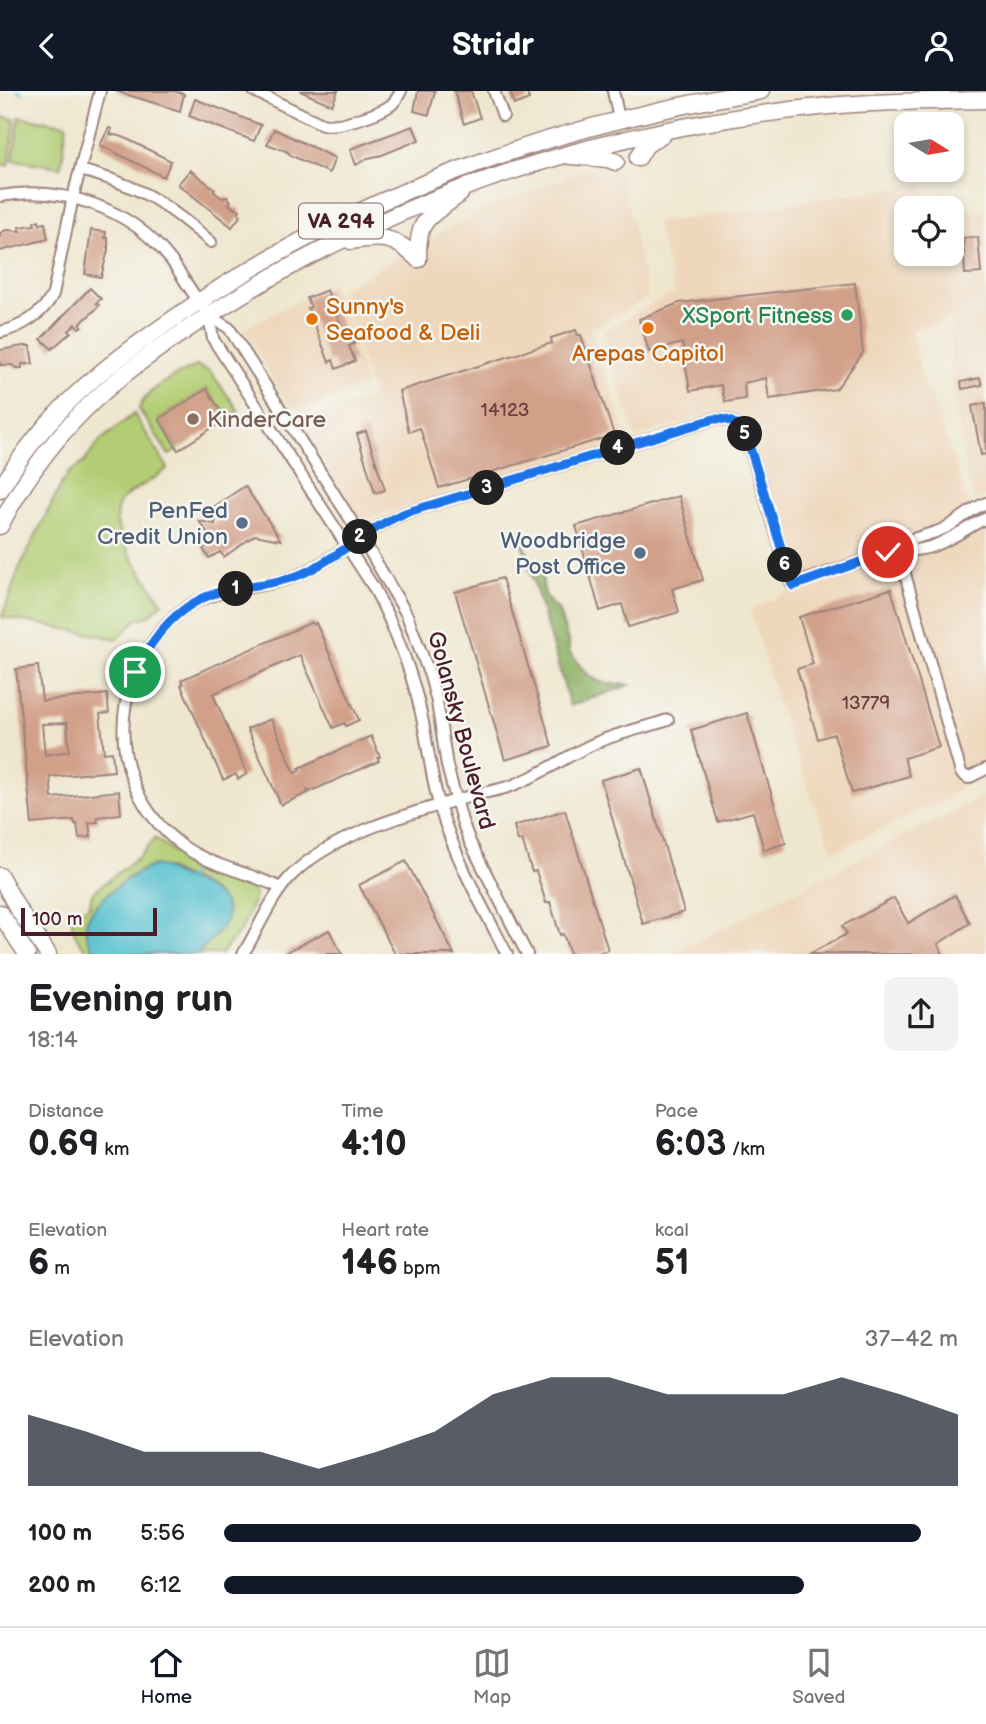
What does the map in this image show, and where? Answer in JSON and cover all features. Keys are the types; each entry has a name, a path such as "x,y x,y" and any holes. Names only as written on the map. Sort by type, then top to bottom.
{"highway":[{"name":"VA 294","path":"0,491 37,435 71,397 113,362 200,300 323,229 424,183 523,147 661,109 761,91"},
{"name":"VA 294","path":"0,526 29,475 78,415 131,368 209,315 277,274 398,213 476,182 557,156 671,128 830,106 986,100"},
{"path":"638,158 646,145 671,128"},
{"path":"557,156 605,158 616,162"},
{"path":"333,244 382,238 401,244 418,259 418,236 425,220 476,182"},
{"path":"0,876 48,954"},
{"path":"0,913 27,954"}],"street":[{"path":"0,332 25,323 51,299 100,91"},
{"path":"254,91 322,124 332,126 386,108 397,99 401,91"},
{"path":"494,91 503,116"},
{"path":"613,91 619,119"},
{"path":"80,170 117,180 142,191 170,208 211,242"},
{"name":"Golansky Boulevard","path":"0,196 34,193 73,197 113,212 154,241 200,300 209,315 213,339 374,588 404,655 421,714 439,805 461,866 507,954"},
{"name":"Golansky Boulevard","path":"209,315 229,328 393,588 419,643 437,702 456,800 470,842 527,954"},
{"path":"281,888 256,876 203,858 182,845 161,827 142,800 128,769 123,737 125,705 131,681 141,659 160,632 179,612 193,603 223,591 264,586 299,575 391,519 414,510 714,419 737,424 747,438 793,586 898,549 908,540 944,529 974,507 986,503"},
{"path":"898,549 912,552 932,547 986,518"},
{"path":"898,549 961,773 968,778 986,769"},
{"path":"243,954 281,888 297,870 329,847 380,825 439,805 531,779 601,740 668,720"}],"shaded area":[{"path":"605,163 621,174 648,297 591,330 627,440 359,521 299,423 373,396 340,290 479,211"},
{"path":"924,184 926,196 894,196 894,266 964,266 964,211 986,210 986,497 975,501 968,481 951,385 951,319 911,330 924,390 929,390 977,529 986,527 986,765 949,797 833,852 787,732 750,610 800,587 750,437 898,397 763,432 732,416 702,417 636,438 603,331 675,292 656,223"},
{"path":"331,284 354,338 365,386 310,407 297,409 287,403 244,329"},
{"path":"986,795 986,954 671,954"}],"green space":[{"path":"0,117 15,119 9,166 0,164"},
{"path":"19,117 67,124 61,167 13,160"},
{"path":"197,366 210,371 239,411 226,419 207,389 159,419 178,450 169,455 139,409 155,388"},
{"path":"134,414 168,468 123,499 117,509 117,522 128,551 163,603 150,615 136,620 117,639 2,617 19,569 62,483 69,473 83,463 101,440"},
{"path":"521,538 543,576 547,599 558,609 569,652 595,680 608,684 630,685 570,706"},
{"path":"155,838 195,868 246,883 254,892 255,897 242,929 221,954 197,954 223,923 225,906 209,889 168,868 151,868 138,872 119,885 92,912 86,929 88,939 97,954 90,954 77,937 72,917 90,905 92,893 141,855"}],"water":[{"path":"156,865 199,884 222,900 227,916 223,925 197,954 97,954 86,932 89,916 115,888 137,873"}],"building":[{"path":"115,91 174,91 184,94 180,111"},
{"path":"300,91 338,91 332,105"},
{"path":"418,91 435,91 429,115 414,111"},
{"path":"454,91 471,91 480,118 464,124"},
{"path":"510,91 526,91 529,99 514,105"},
{"path":"195,99 261,125 254,141 189,116"},
{"path":"413,126 419,140 356,165 350,149"},
{"path":"109,128 112,129 110,134 123,137 171,161 164,177 100,145"},
{"path":"274,129 335,158 329,173 267,144"},
{"path":"190,170 215,189 213,191 222,198 227,197 231,201 229,204 235,209 236,207 240,210 238,213 241,215 232,227 178,184"},
{"path":"39,220 40,224 45,223 48,239 0,251 0,233 6,230 20,231 19,227 35,225 34,222"},
{"path":"91,230 106,232 105,238 108,238 108,250 101,277 85,274"},
{"path":"978,237 981,273 965,274 964,238"},
{"path":"855,283 863,353 836,389 769,399 766,378 744,383 745,399 725,402 721,385 690,391 682,343 649,352 639,319 679,303"},
{"path":"90,288 101,299 96,303 99,305 80,324 82,326 79,328 75,324 69,331 71,332 52,349 41,339"},
{"path":"327,290 332,304 336,303 339,309 335,310 346,338 351,336 354,344 349,346 355,361 336,369 333,360 329,362 308,308 311,307 307,298"},
{"path":"576,330 578,335 581,335 614,435 439,488 420,428 409,432 399,391 552,343 551,338"},
{"path":"30,346 33,364 22,364 22,368 0,365 0,350"},
{"path":"980,378 982,385 962,389 961,382"},
{"name":"KinderCare","path":"207,389 226,419 178,450 159,419"},
{"path":"986,403 986,454 981,455 972,406"},
{"path":"366,431 385,490 375,493 357,434"},
{"name":"PenFed Credit Union","path":"245,486 281,540 255,535 224,557 220,552 209,558 203,549 214,542 199,521 215,524 217,515 212,508"},
{"name":"Woodbridge Post Office","path":"679,496 703,580 672,589 679,612 628,627 622,604 600,611 576,526"},
{"path":"502,578 552,746 505,760 455,592"},
{"path":"891,589 939,747 904,758 909,776 852,793 834,734 818,739 797,669 813,664 799,617"},
{"path":"312,622 313,625 316,623 359,720 333,728 300,655 213,694 247,774 238,779 236,774 223,780 181,680"},
{"path":"38,666 42,701 107,694 109,713 100,714 104,753 112,752 114,771 50,777 52,798 119,791 121,814 97,817 98,822 89,823 91,837 79,838 74,820 32,824 16,669","holes":["67,723 69,751 45,755 42,724"]},
{"path":"747,713 786,843 764,850 753,812 718,822 691,730"},
{"path":"271,719 295,773 300,771 299,768 371,736 380,757 377,758 379,761 309,792 307,789 308,793 281,805 247,729"},
{"path":"641,768 684,912 643,924 601,780"},
{"path":"565,810 608,950 595,954 570,954 563,934 560,935 550,902 546,903 536,871 532,872 522,840 518,841 514,826"},
{"path":"406,861 454,954 395,954 359,885"},
{"path":"955,895 970,923 938,944 943,954 809,954 847,934 842,926 894,898 908,923"},
{"path":"329,930 342,954 283,954"}],"waterway":[{"path":"17,91 22,92"},
{"path":"188,878 193,870"}],"place":[{"name":"XSport Fitness","path":"847,315"},
{"name":"Sunny's Seafood & Deli","path":"312,319"},
{"name":"Arepas Capitol","path":"648,328"},
{"name":"KinderCare","path":"193,419"},
{"name":"PenFed Credit Union","path":"242,523"},
{"name":"Woodbridge Post Office","path":"640,553"}],"route":[{"path":"135,672 151,644 172,618 208,596 223,591 264,586 299,575 324,562 378,525 408,512 714,419 737,424 747,438 793,586 888,552"}]}
